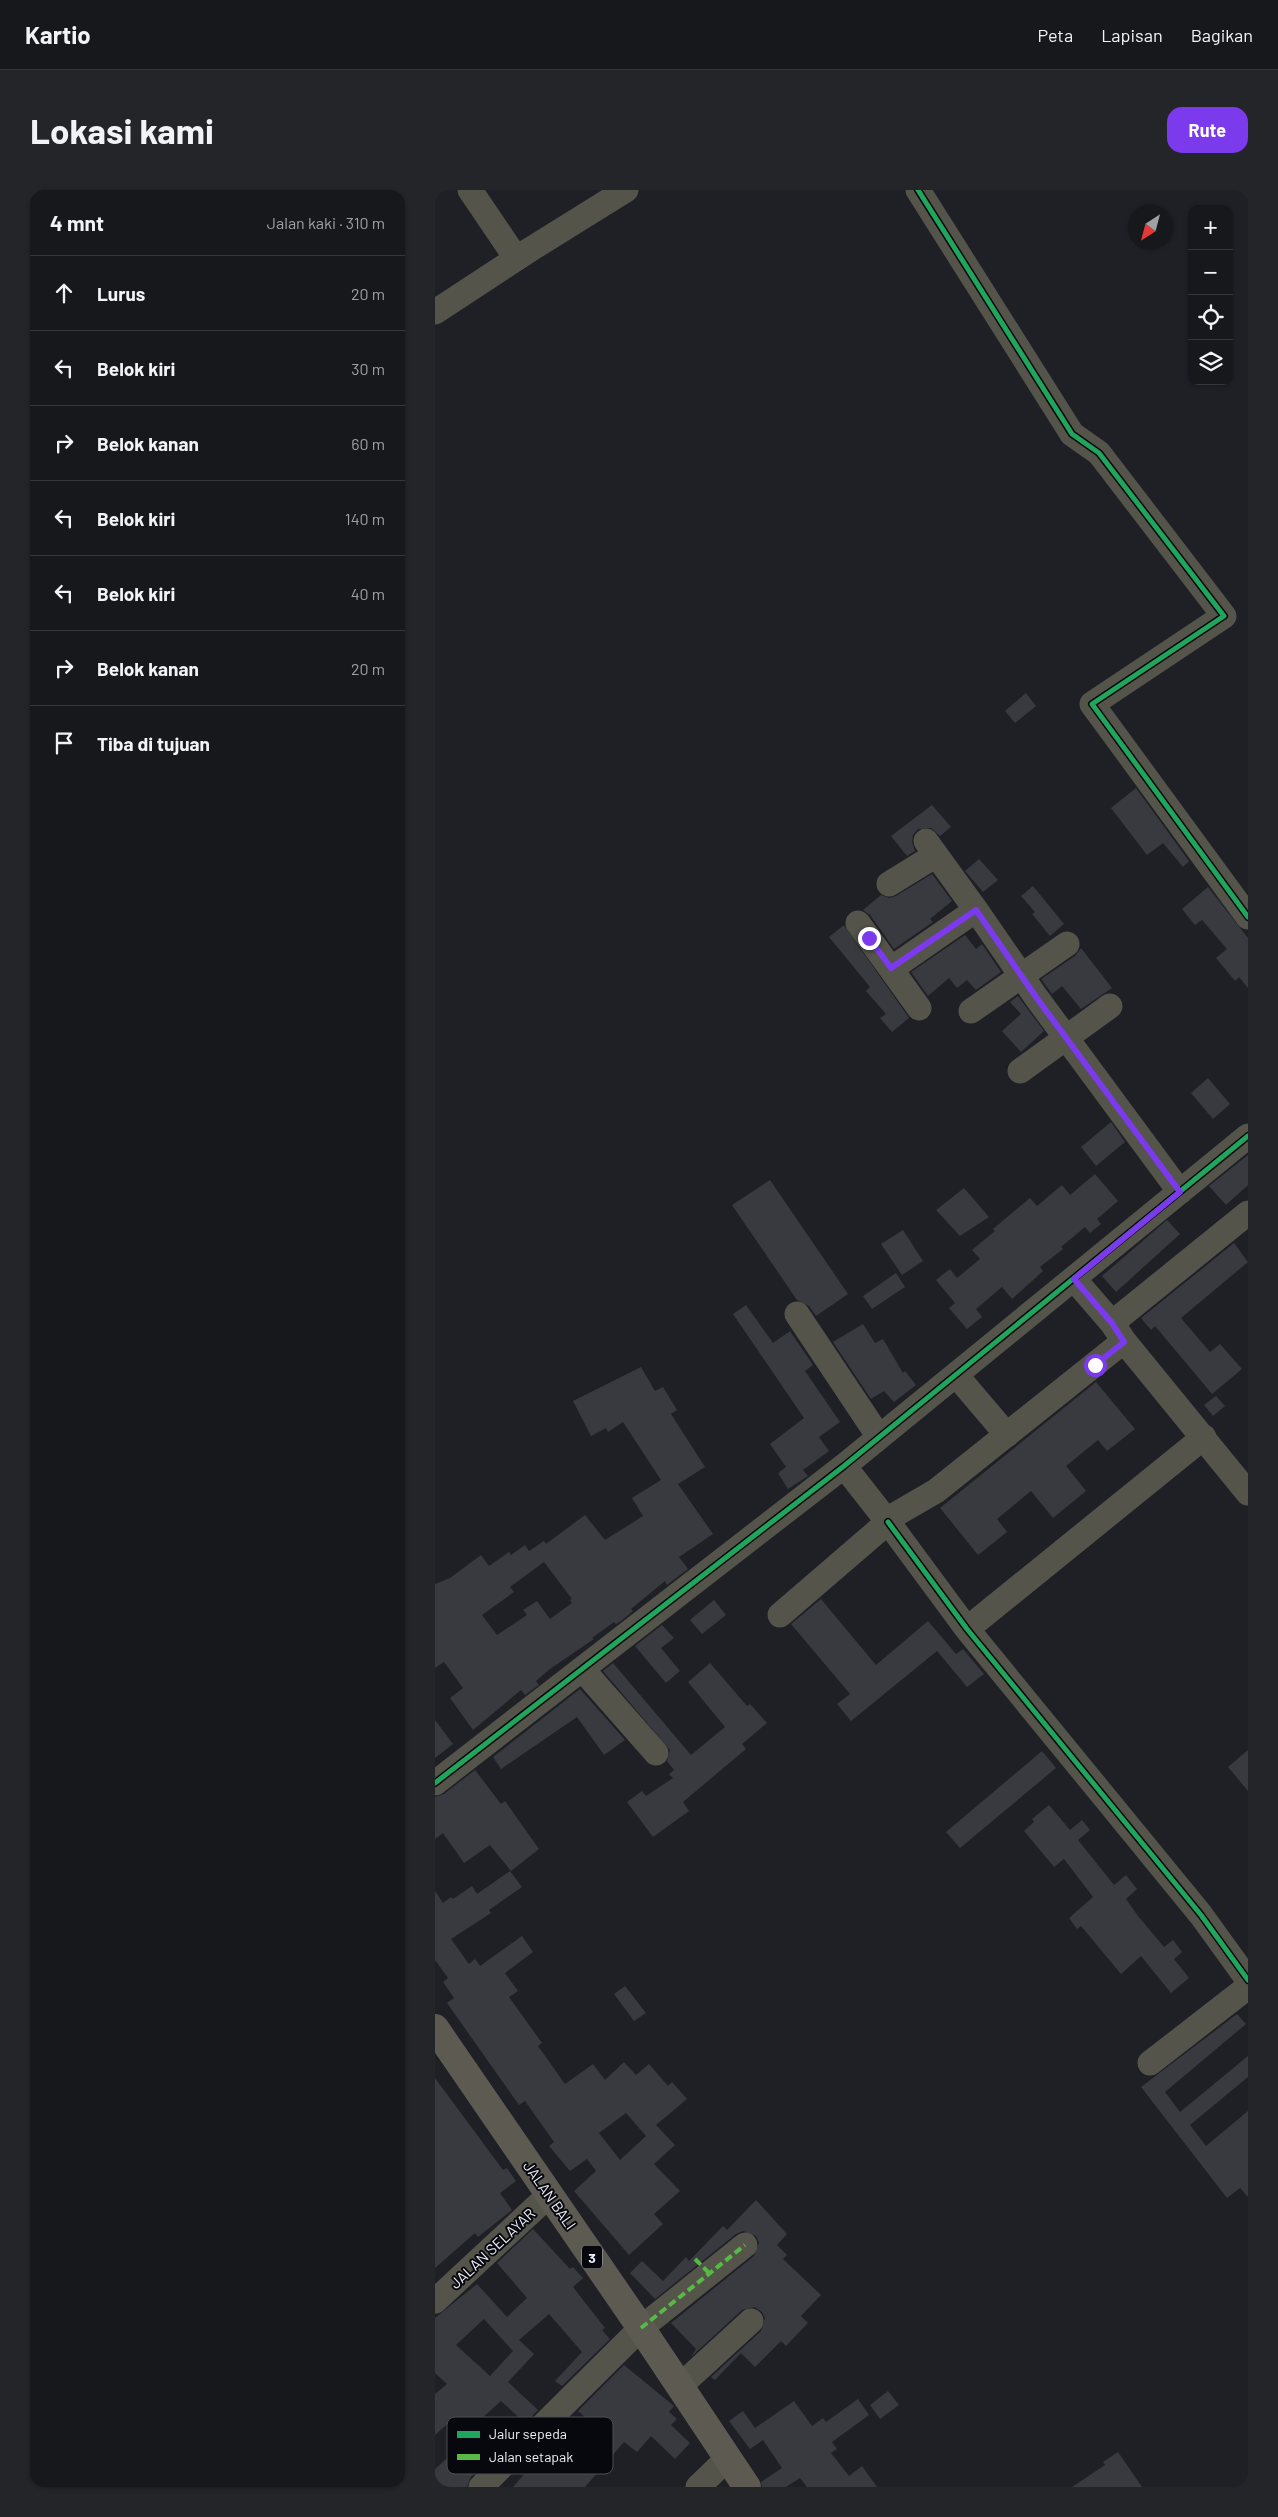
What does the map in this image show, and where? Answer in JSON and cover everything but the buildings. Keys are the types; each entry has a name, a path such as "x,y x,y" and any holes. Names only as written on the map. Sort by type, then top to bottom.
{"highway":[{"name":"JALAN BALI","path":"435,2028 641,2328 747,2487"}],"street":[{"path":"470,190 516,258"},
{"path":"435,312 516,258 626,190"},
{"path":"918,190 1071,434 1099,453 1224,616 1092,704 1248,917"},
{"path":"889,884 931,848 1066,1038 1180,1192"},
{"path":"891,968 976,910"},
{"path":"858,923 919,1008"},
{"path":"971,1012 1067,944"},
{"path":"1020,1071 1110,1006"},
{"path":"439,1772 583,1670 844,1466 1248,1136"},
{"path":"780,1615 898,1513 936,1491 1007,1436 1248,1213"},
{"path":"1074,1279 1248,1493"},
{"path":"797,1314 879,1436"},
{"path":"956,1375 1007,1436"},
{"path":"967,1628 1204,1437"},
{"path":"844,1466 967,1628 1201,1915 1248,1980"},
{"path":"583,1670 656,1753"},
{"path":"1150,2063 1248,1987"},
{"name":"JALAN SELAYAR","path":"435,2301 549,2195"},
{"path":"551,2417 702,2266 745,2245"},
{"path":"680,2386 751,2321"},
{"path":"698,2487 728,2458"},
{"path":"481,2487 494,2474"}],"marked path":[{"path":"641,2328 745,2245"},
{"path":"695,2259 710,2274"}],"cycle path":[{"path":"918,190 1072,434 1099,453 1224,616 1092,704 1248,917"},
{"path":"435,1783 844,1466 1248,1136"},
{"path":"888,1522 967,1629 1201,1915 1248,1980"}],"route":[{"path":"869,938 891,968 976,910 1036,997 1180,1192 1074,1279 1112,1323 1124,1342 1095,1365"}]}
